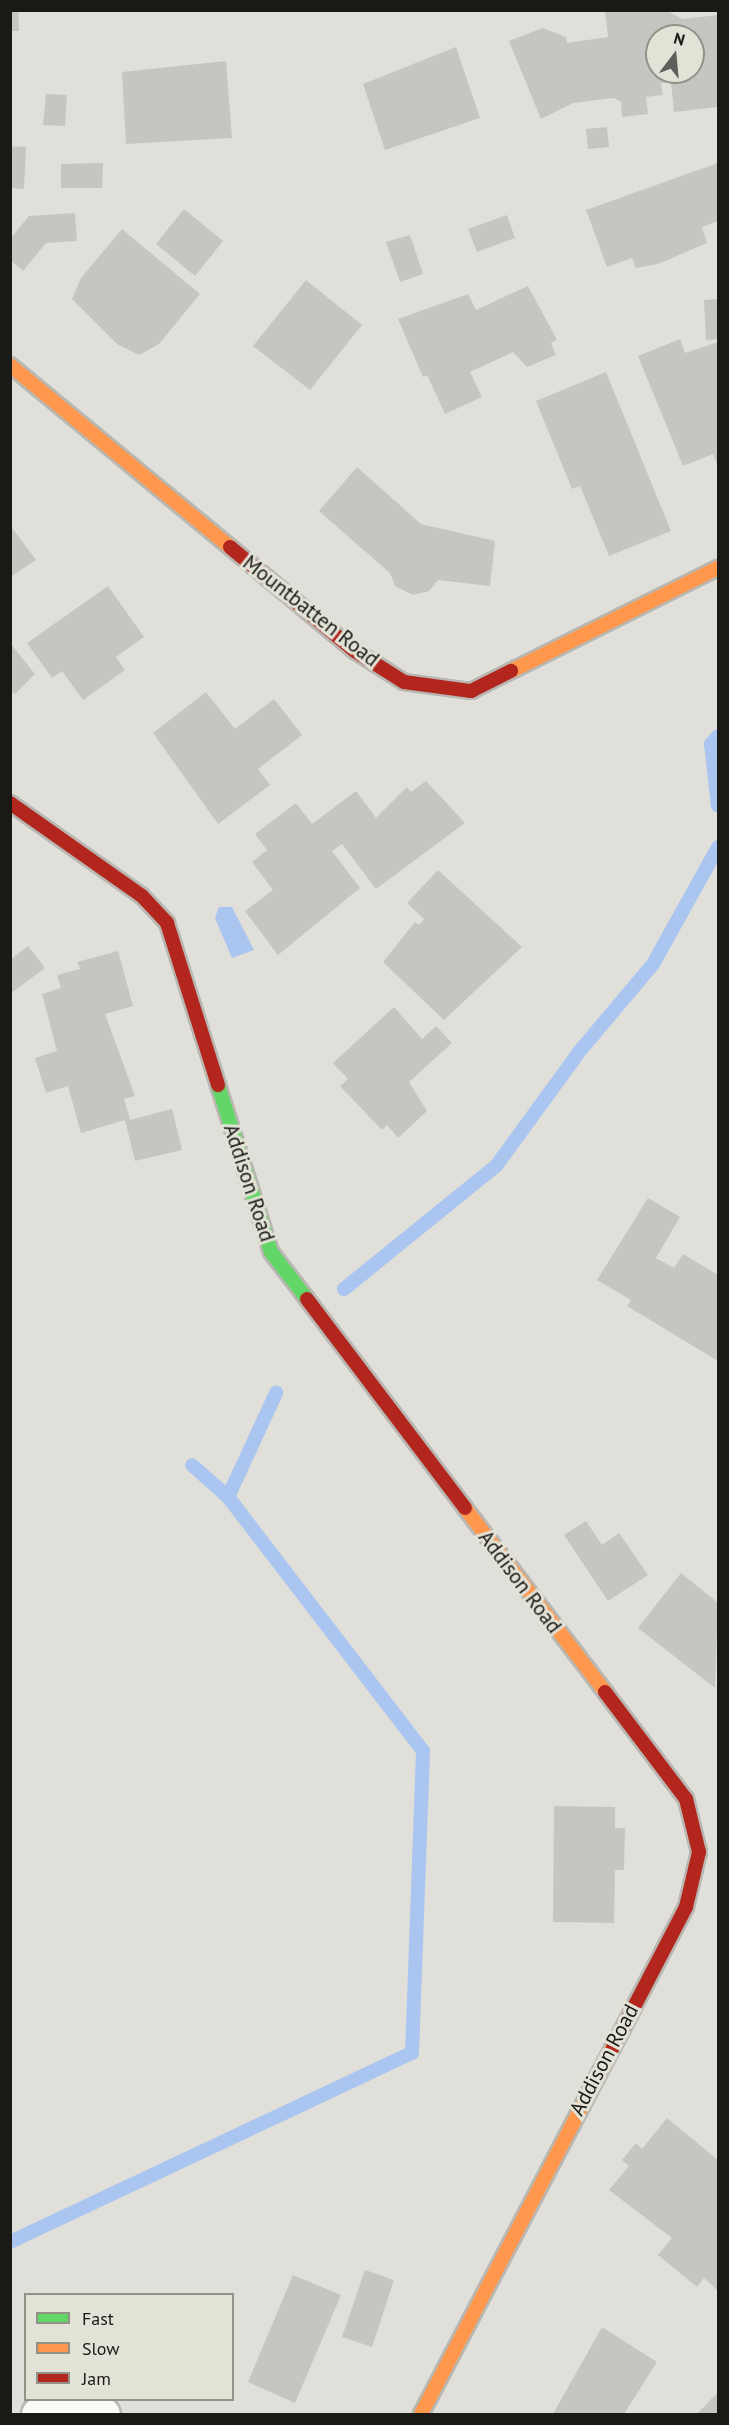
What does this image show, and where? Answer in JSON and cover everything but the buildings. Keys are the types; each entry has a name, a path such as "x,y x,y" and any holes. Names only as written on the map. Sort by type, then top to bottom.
{"street":[{"name":"Mountbatten Road","path":"10,365 355,651 404,682 471,691 718,568"},
{"name":"Addison Road","path":"10,803 142,896 167,923 271,1252 686,1799 696,1825 699,1852 686,1907 422,2415"},
{"path":"38,2415 65,2410 103,2415"}],"water":[{"path":"219,907 232,907 254,950 232,958 215,918"}],"waterway":[{"path":"718,736 711,744 718,806"},
{"path":"344,1289 496,1166 579,1052 653,964 718,847"},
{"path":"228,1497 276,1393"},
{"path":"10,2242 412,2053 423,1751 228,1497 192,1465"}],"traffic: fast":[{"path":"218,1085 271,1252 307,1299"}],"traffic: slow":[{"path":"10,365 230,547"},
{"path":"511,671 718,568"},
{"path":"465,1508 605,1692"},
{"path":"421,2414 613,2047"}],"traffic: jam":[{"path":"230,547 355,651 404,682 471,691 511,671"},
{"path":"10,803 142,896 167,923 218,1085"},
{"path":"307,1299 465,1508"},
{"path":"605,1692 686,1799 699,1852 686,1907 613,2047"}]}
